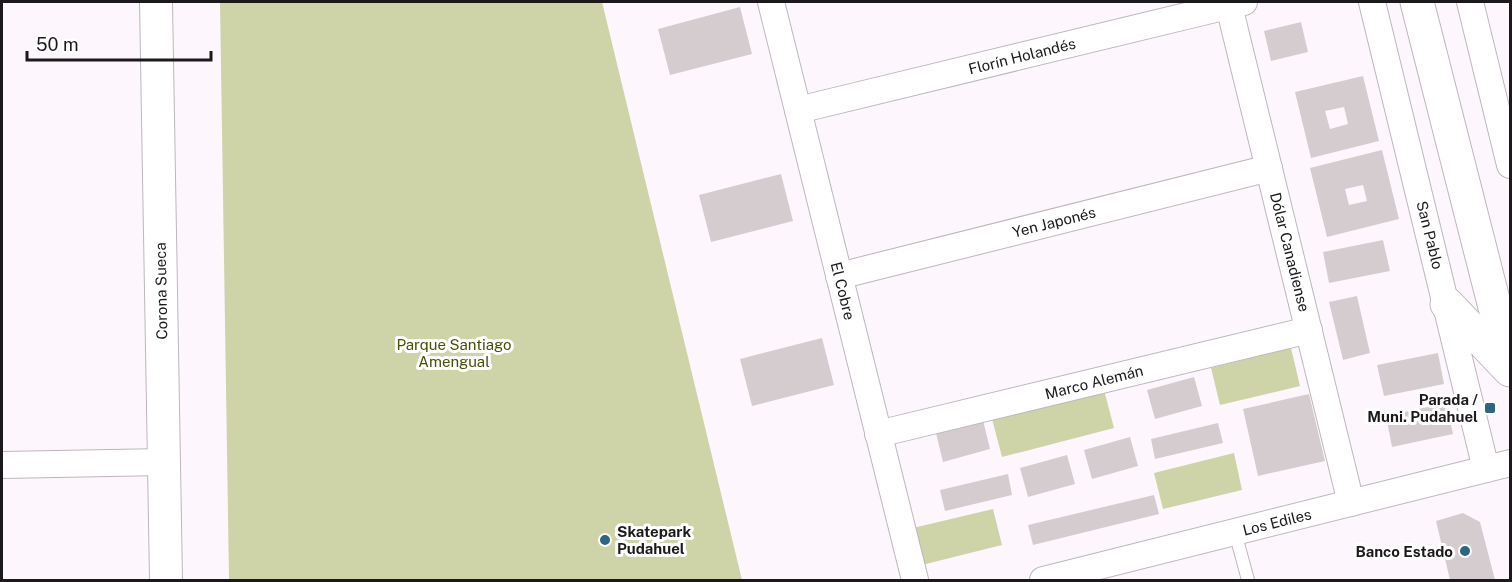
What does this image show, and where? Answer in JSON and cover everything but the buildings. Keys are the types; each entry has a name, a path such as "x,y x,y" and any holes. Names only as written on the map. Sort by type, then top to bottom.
{"main road":[{"path":"1417,2 1510,368"},
{"path":"1447,304 1510,368"}],"street":[{"name":"Corona Sueca","path":"156,2 166,580"},
{"name":"El Cobre","path":"771,2 915,580"},
{"name":"San Pablo","path":"1372,2 1486,469"},
{"path":"1470,2 1510,165"},
{"name":"Florín Holandés","path":"798,111 1234,3"},
{"name":"Dólar Canadiense","path":"1234,3 1269,168 1352,503"},
{"name":"Yen Japonés","path":"839,276 1269,168"},
{"name":"Marco Alemán","path":"878,434 1309,330"},
{"path":"2,465 164,462"},
{"name":"Los Ediles","path":"1043,580 1510,463"}],"lane":[{"path":"1235,532 1248,580"}],"green space":[{"name":"Parque Santiago Amengual","path":"220,2 602,2 742,580 229,580"},
{"path":"1291,348 1300,386 1220,405 1211,368"},
{"path":"1104,390 1114,428 1002,457 992,419"},
{"path":"1234,453 1242,490 1163,509 1154,473"},
{"path":"993,509 1002,545 922,565 913,528"}],"place":[{"name":"Parada / Muni. Pudahuel","path":"1490,408"},
{"name":"Skatepark Pudahuel","path":"605,540"},
{"name":"Banco Estado","path":"1465,551"}]}
